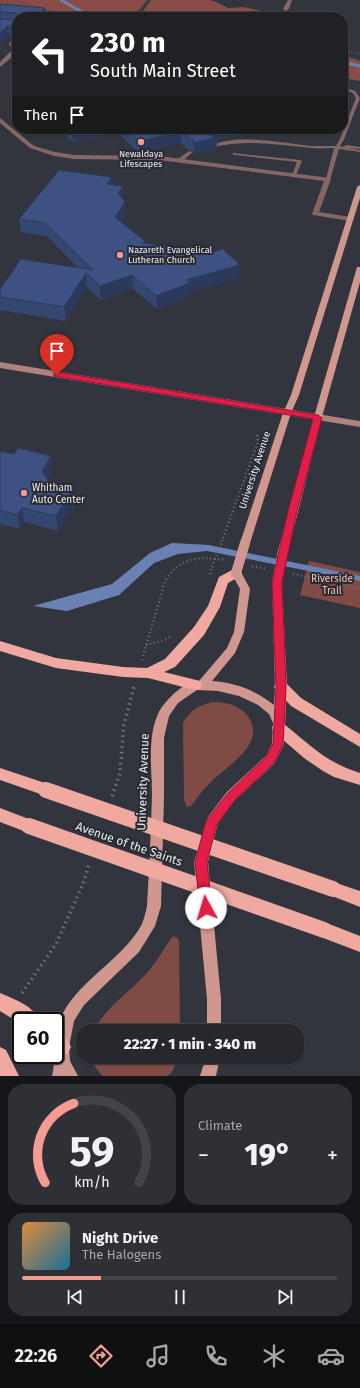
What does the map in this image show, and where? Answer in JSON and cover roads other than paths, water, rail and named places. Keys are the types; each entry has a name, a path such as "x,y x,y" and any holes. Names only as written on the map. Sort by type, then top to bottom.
{"highway":[{"path":"148,673 170,663 199,631 214,607 223,580 236,572"},
{"path":"0,646 56,663 123,672 148,673 199,685"},
{"path":"281,687 296,702 360,741"},
{"path":"279,725 308,754 329,768 360,780"},
{"path":"0,774 360,899"},
{"name":"Avenue of the Saints","path":"0,815 360,944"},
{"path":"0,1002 12,1007 19,1012"},
{"path":"0,1056 10,1076"}],"main road":[{"name":"University Avenue","path":"64,1038 68,1019 79,1000 134,947 148,926 154,906 158,797 158,738 163,715 174,700 199,685 230,650 239,632 245,589 236,572 287,413 295,395 360,187"},
{"path":"214,1024 214,999 201,862 212,821 232,796 270,760 278,744 281,687 277,582 283,551 318,418 360,269"},
{"path":"199,685 218,686 262,702 273,711 279,725"},
{"name":"University Avenue","path":"64,1064 70,1076"},
{"path":"208,1076 211,1064"}],"street":[{"path":"286,8 290,0"},
{"path":"0,65 12,54"},
{"path":"0,120 12,130"},
{"path":"17,134 32,147 54,154 74,157 159,158 328,179 315,214 350,219"},
{"path":"0,365 360,424"}],"lane":[{"path":"348,90 354,92 358,98 348,124"},
{"path":"328,179 344,134"},
{"path":"213,146 228,142 248,141 314,147 347,146 360,150"},
{"path":"180,160 191,152"},
{"path":"235,154 300,161 294,175"}],"water":[{"path":"172,543 209,545 360,576 360,581 207,551 178,554 154,563 119,595 67,611 33,606 112,584 150,553"}],"waterway":[{"path":"61,0 82,12"},
{"path":"348,63 360,66"}],"place":[{"name":"Newaldaya Lifescapes","path":"141,142"},
{"name":"Nazareth Evangelical Lutheran Church","path":"120,255"},
{"name":"Whitham Auto Center","path":"24,493"}],"park label":[{"name":"Riverside Trail","path":"332,584"}]}
